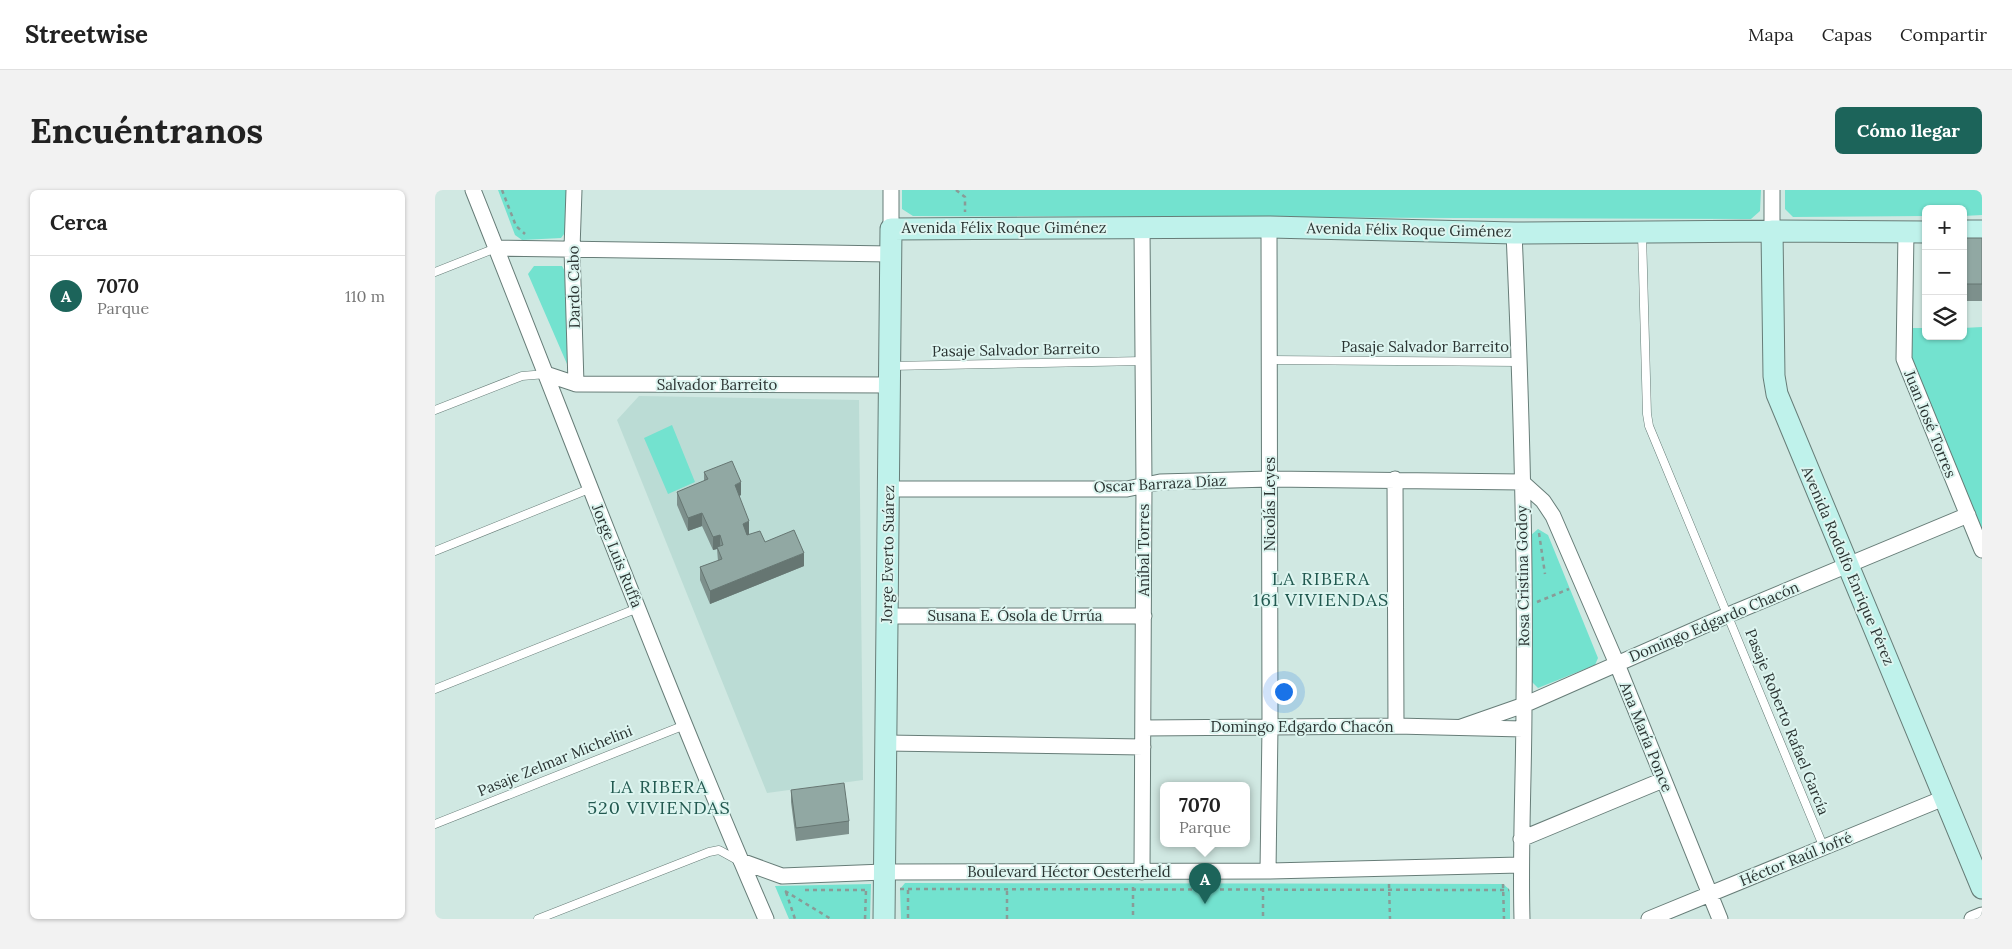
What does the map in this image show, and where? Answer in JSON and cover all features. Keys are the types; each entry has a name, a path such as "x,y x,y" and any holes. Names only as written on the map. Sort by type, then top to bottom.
{"street":[{"name":"Jorge Luis Ruffa","path":"473,190 546,374 589,489 766,919"},
{"name":"Dardo Cabo","path":"574,190 572,249 576,384"},
{"name":"Jorge Everto Suárez","path":"883,919 891,190"},
{"path":"1772,190 1772,231"},
{"name":"Aníbal Torres","path":"1137,878 1143,747 1144,484 1142,227"},
{"name":"Avenida Félix Roque Giménez","path":"891,228 1269,227 1514,233 1916,232"},
{"name":"Nicolás Leyes","path":"1266,878 1270,727 1269,227"},
{"name":"Avenida Rodolfo Enrique Pérez","path":"1772,231 1774,376 1777,394 1982,888"},
{"path":"1967,231 1982,231"},
{"name":"Juan José Torres","path":"1916,232 1904,359 1982,550"},
{"name":"Rosa Cristina Godoy","path":"1514,233 1522,482 1524,705 1520,865 1521,919"},
{"name":"Avenida Félix Roque Giménez","path":"496,248 891,254"},
{"name":"Salvador Barreito","path":"546,374 576,384 890,376"},
{"name":"Oscar Barraza Díaz","path":"888,489 1127,489 1160,482 1270,479 1522,482"},
{"path":"1395,480 1396,726"},
{"name":"Ana María Ponce","path":"1522,482 1543,501 1553,516 1617,664 1720,919"},
{"name":"Domingo Edgardo Chacón","path":"1461,728 1524,705 1848,564 1968,515"},
{"name":"Susana E. Ósola de Urrúa","path":"887,616 1143,616"},
{"name":"Domingo Edgardo Chacón","path":"1143,728 1396,726 1523,730"},
{"path":"885,743 1143,747"},
{"path":"1521,839 1663,780"},
{"name":"Héctor Raúl Jofré","path":"1649,919 1944,798"},
{"name":"Boulevard Héctor Oesterheld","path":"741,862 781,876 884,872 1137,878 1266,878 1520,865"},
{"path":"1972,919 1982,915"}],"lane":[{"name":"Pasaje Roberto Rafael García","path":"1642,232 1647,414 1649,426 1824,848"},
{"path":"435,272 496,248"},
{"name":"Pasaje Salvador Barreito","path":"1270,360 1519,362"},
{"name":"Pasaje Salvador Barreito","path":"890,376 1143,361"},
{"path":"435,410 522,376 546,374"},
{"path":"435,551 589,489"},
{"path":"435,689 639,608"},
{"name":"Pasaje Zelmar Michelini","path":"435,824 685,725"},
{"path":"538,919 709,852 719,850 741,862"}],"path":[{"path":"502,190 516,226 525,234"},
{"path":"956,190 965,197 965,216"},
{"path":"1538,530 1545,574"},
{"path":"1531,605 1571,588"},
{"path":"1133,919 1133,889 1137,878"},
{"path":"1263,919 1263,889 1266,878"},
{"path":"908,883 908,919"},
{"path":"1007,883 1007,919"},
{"path":"1389,884 1390,919"},
{"path":"1503,884 1504,919"},
{"path":"784,886 795,919"},
{"path":"900,889 1510,890"},
{"path":"785,891 794,890"},
{"path":"803,890 871,890"},
{"path":"865,919 866,890"},
{"path":"785,891 831,919"}],"shaded area":[{"path":"639,396 859,400 863,780 767,793 617,420"}],"green space":[{"path":"498,190 567,190 568,229 561,238 522,240 515,235"},
{"path":"902,190 1761,190 1760,211 1751,219 913,216 902,209"},
{"path":"1785,190 1982,190 1982,215 1967,216 1967,205 1922,205 1922,216 1793,217 1785,209"},
{"path":"534,266 562,266 567,275 567,364 528,274"},
{"path":"1982,327 1982,530 1912,361 1911,328 1922,328 1922,340 1967,340 1967,328"},
{"path":"672,425 695,482 668,494 644,438"},
{"path":"1538,529 1548,535 1598,658 1595,665 1538,688 1530,680 1531,535"},
{"path":"905,883 1503,884 1510,890 1510,919 901,919 900,889"},
{"path":"871,884 870,919 789,919 775,886"}],"building":[{"path":"1967,238 1982,238 1982,284 1967,284"},
{"path":"732,461 741,482 735,485 749,521 743,524 747,535 760,531 765,542 794,530 804,553 710,591 700,567 722,559 717,547 723,545 720,535 713,537 702,513 688,518 677,492 708,479 704,472"},
{"path":"844,783 849,821 796,828 791,790"}],"place":[{"name":"7070","path":"1205,904"}],"district":[{"name":"LA RIBERA 161 VIVIENDAS","path":"1321,589"},
{"name":"LA RIBERA 520 VIVIENDAS","path":"659,797"}]}
